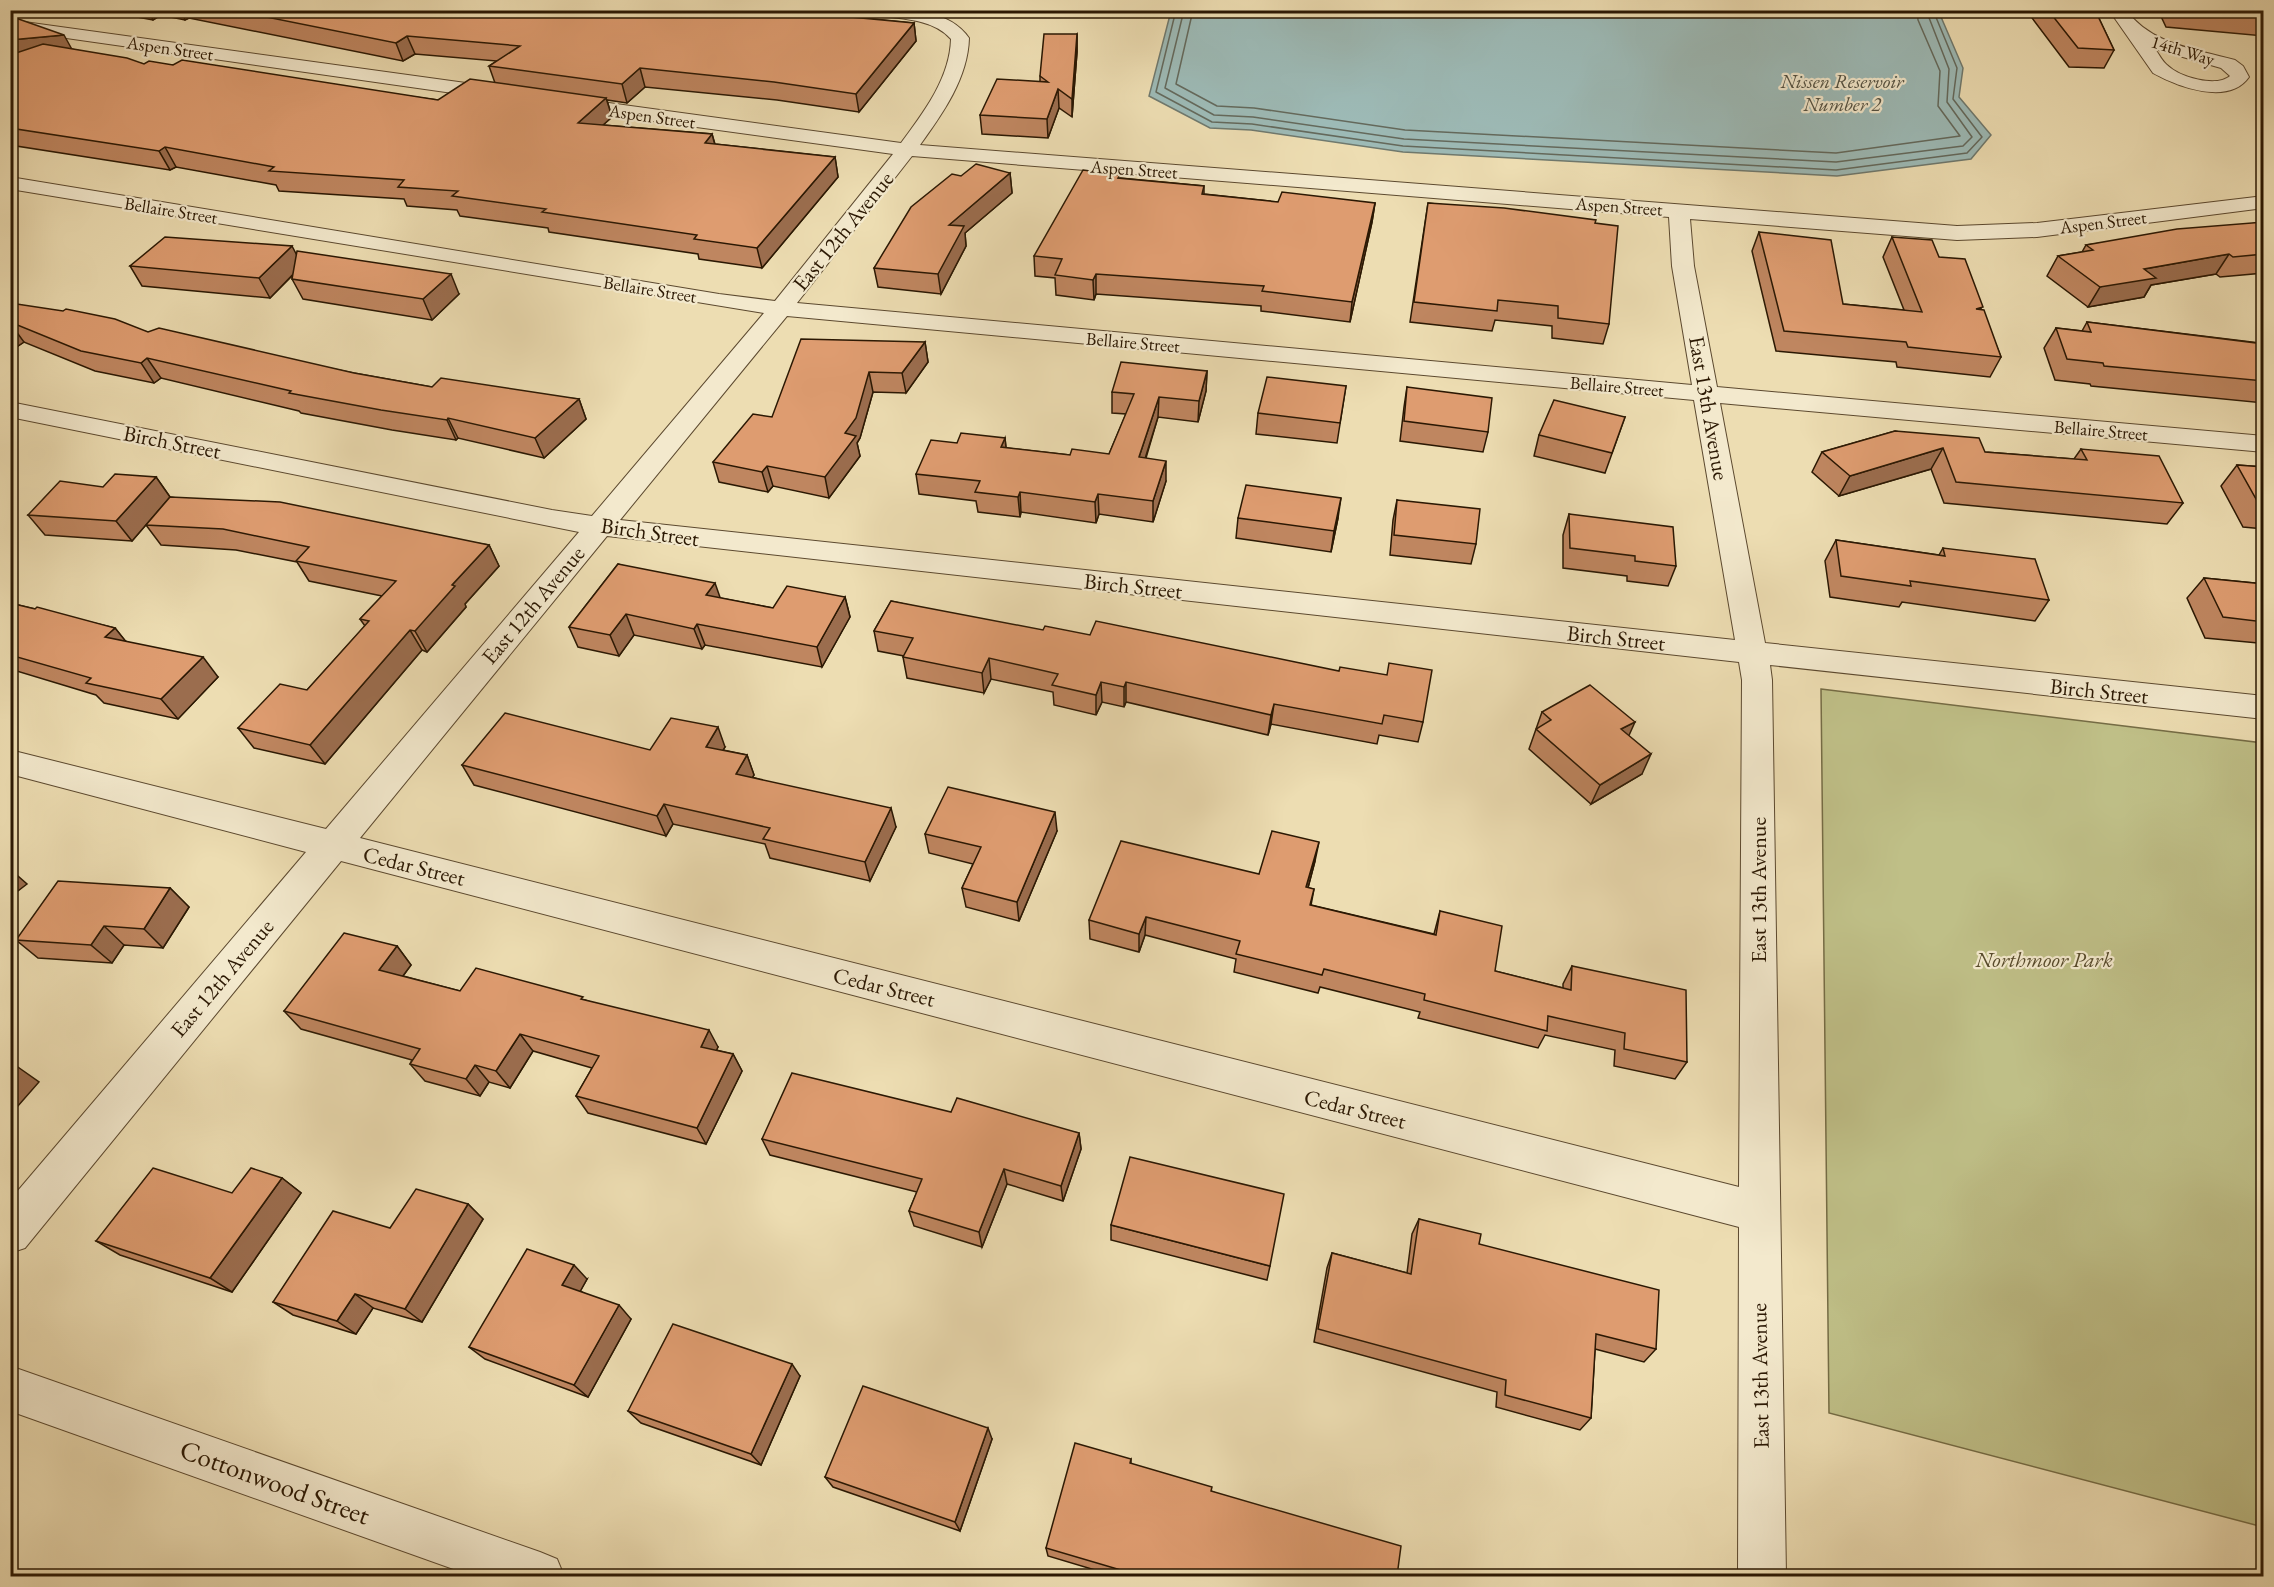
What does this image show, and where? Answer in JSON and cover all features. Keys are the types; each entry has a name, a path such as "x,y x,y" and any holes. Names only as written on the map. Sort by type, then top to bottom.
{"street":[{"name":"East 12th Avenue","path":"10,1233 781,308 907,150 953,78 961,59 962,41 957,34 939,23 866,10"},
{"name":"14th Way","path":"2117,10 2132,31 2160,69 2168,75 2212,86 2237,82 2240,77 2236,70 2228,64 2159,45 2132,31"},
{"name":"Aspen Street","path":"10,25 527,98"},
{"name":"Aspen Street","path":"550,101 907,150 1957,233 2037,230 2264,202"},
{"name":"Bellaire Street","path":"10,183 719,301 2264,444"},
{"name":"East 13th Avenue","path":"1679,211 1683,266 1757,680 1761,1576"},
{"name":"Birch Street","path":"10,410 552,519 685,538 2264,708"},
{"name":"Cedar Street","path":"10,762 1758,1212"},
{"name":"Cottonwood Street","path":"10,1388 540,1576"}],"green space":[{"name":"Northmoor Park","path":"1821,689 2263,743 2263,1527 1829,1413"}],"water":[{"name":"Nissen Reservoir Number 2","path":"1938,10 1963,68 1959,97 1991,135 1971,159 1837,176 1403,152 1251,130 1210,128 1149,96 1171,11"}],"building":[{"path":"232,10 811,10 809,13 914,23 856,94 774,82 640,68 622,84 489,66 520,46 407,36 396,43"},
{"path":"2048,10 2095,10 2114,50 2078,48"},
{"path":"2193,10 2264,10 2264,17"},
{"path":"10,16 64,35 10,40"},
{"path":"1044,34 1077,34 1072,99 1058,89 1047,119 980,115 997,79 1048,82 1040,76"},
{"path":"43,44 127,58 144,64 149,61 173,65 182,60 438,100 470,79 606,98 578,123 712,134 705,143 835,157 757,248 694,239 697,235 542,212 546,209 452,196 458,191 398,187 404,180 269,171 274,167 165,147 159,151 10,128 10,55"},
{"path":"976,164 1010,173 949,225 964,226 938,274 874,268 911,207 952,174 961,176"},
{"path":"1083,170 1120,175 1118,178 1204,186 1202,194 1278,202 1282,192 1375,203 1352,302 1262,291 1264,286 1096,274 1093,280 1055,275 1062,259 1034,256"},
{"path":"1428,203 1504,208 1596,220 1595,223 1618,226 1609,324 1558,318 1558,306 1498,300 1497,311 1414,302"},
{"path":"2264,222 2264,254 2233,257 2229,254 2144,269 2156,278 2100,287 2058,256 2093,250 2086,245 2177,229"},
{"path":"1759,232 1831,240 1843,304 1922,312 1892,237 1932,240 1939,257 1965,259 1983,307 1976,309 1984,310 2001,357 1908,347 1906,342 1784,331"},
{"path":"165,237 292,246 259,278 130,266"},
{"path":"297,251 451,274 423,299 292,279"},
{"path":"10,303 63,311 66,309 115,319 148,332 159,328 354,373 432,387 441,378 579,399 535,438 448,418 447,420 381,410 289,393 291,391 147,358 141,363 81,351 10,322"},
{"path":"2087,322 2264,344 2264,381 2104,366 2103,363 2067,359 2056,328 2091,332"},
{"path":"801,339 925,342 902,373 869,372 856,418 845,433 856,436 825,477 767,466 762,472 713,462 753,414 772,417"},
{"path":"1121,362 1207,371 1199,401 1159,397 1139,457 1166,461 1153,501 1098,494 1095,502 1020,492 1018,497 975,492 980,481 916,474 931,440 957,443 961,433 1005,438 1001,447 1070,455 1072,449 1109,454 1134,394 1112,392"},
{"path":"1267,377 1346,386 1340,423 1258,413"},
{"path":"1407,387 1492,398 1488,432 1404,421"},
{"path":"1554,400 1625,417 1612,453 1539,435"},
{"path":"1895,431 1979,438 1985,452 2087,460 2081,449 2159,456 2183,503 1956,482 1943,448 1850,476 1822,452"},
{"path":"2237,465 2264,467 2264,507 2260,506"},
{"path":"115,474 156,477 116,521 28,515 60,481 103,487"},
{"path":"1246,485 1341,498 1334,531 1238,518"},
{"path":"170,497 280,502 489,545 452,585 455,586 415,631 410,630 310,745 238,728 280,684 307,690 369,621 360,619 396,581 296,561 309,547 223,529 146,525"},
{"path":"1397,500 1480,509 1476,544 1394,535"},
{"path":"1569,514 1673,527 1676,566 1635,561 1635,556 1570,548"},
{"path":"1836,540 1945,556 1943,548 2035,559 2049,600 1910,581 1911,586 1841,576"},
{"path":"618,564 715,583 706,595 773,608 787,586 845,597 817,647 697,624 694,629 626,614 610,635 569,627"},
{"path":"2204,578 2264,584 2264,622 2223,617"},
{"path":"891,601 1043,630 1045,626 1090,635 1096,621 1339,671 1340,667 1387,675 1389,663 1432,670 1423,722 1384,715 1382,724 1274,704 1271,715 1126,682 1124,687 1101,682 1096,695 1052,685 1058,674 989,658 982,673 903,657 913,638 874,631"},
{"path":"10,603 35,609 37,607 115,628 105,637 203,657 161,699 86,683 91,678 10,655"},
{"path":"1590,685 1635,722 1621,729 1651,754 1600,785 1536,729 1551,720 1542,712"},
{"path":"505,713 650,750 671,718 718,727 706,747 747,755 736,774 891,808 865,862 763,839 770,828 664,804 657,816 462,765"},
{"path":"948,787 1055,812 1017,902 962,888 981,847 925,834"},
{"path":"1272,831 1319,842 1306,887 1314,889 1310,905 1436,935 1440,911 1502,926 1495,971 1571,990 1572,966 1686,990 1687,1062 1624,1049 1625,1033 1548,1016 1547,1031 1424,1000 1425,994 1324,969 1322,975 1236,954 1240,941 1146,917 1139,934 1089,920 1121,841 1259,874"},
{"path":"58,881 170,888 144,929 104,926 91,945 16,940"},
{"path":"344,933 397,946 379,970 460,991 476,968 583,997 581,999 709,1030 701,1047 733,1054 697,1128 576,1096 599,1056 520,1034 496,1071 475,1065 466,1079 410,1064 420,1049 284,1011"},
{"path":"792,1073 951,1112 957,1098 1079,1133 1061,1186 1004,1169 979,1232 909,1211 922,1179 762,1139"},
{"path":"1130,1157 1284,1194 1270,1266 1111,1225"},
{"path":"153,1168 232,1193 251,1168 282,1178 210,1278 96,1241"},
{"path":"416,1189 468,1204 405,1309 355,1294 337,1321 273,1302 333,1211 390,1228"},
{"path":"1419,1219 1481,1234 1479,1244 1659,1290 1656,1349 1596,1334 1591,1418 1505,1395 1506,1380 1318,1329 1332,1253 1411,1274"},
{"path":"527,1249 574,1265 562,1285 619,1305 574,1385 469,1347"},
{"path":"673,1324 792,1364 751,1454 628,1411"},
{"path":"863,1386 988,1428 955,1522 825,1477"},
{"path":"1075,1443 1131,1459 1130,1463 1212,1487 1211,1491 1401,1546 1397,1576 1141,1576 1046,1548"}]}
